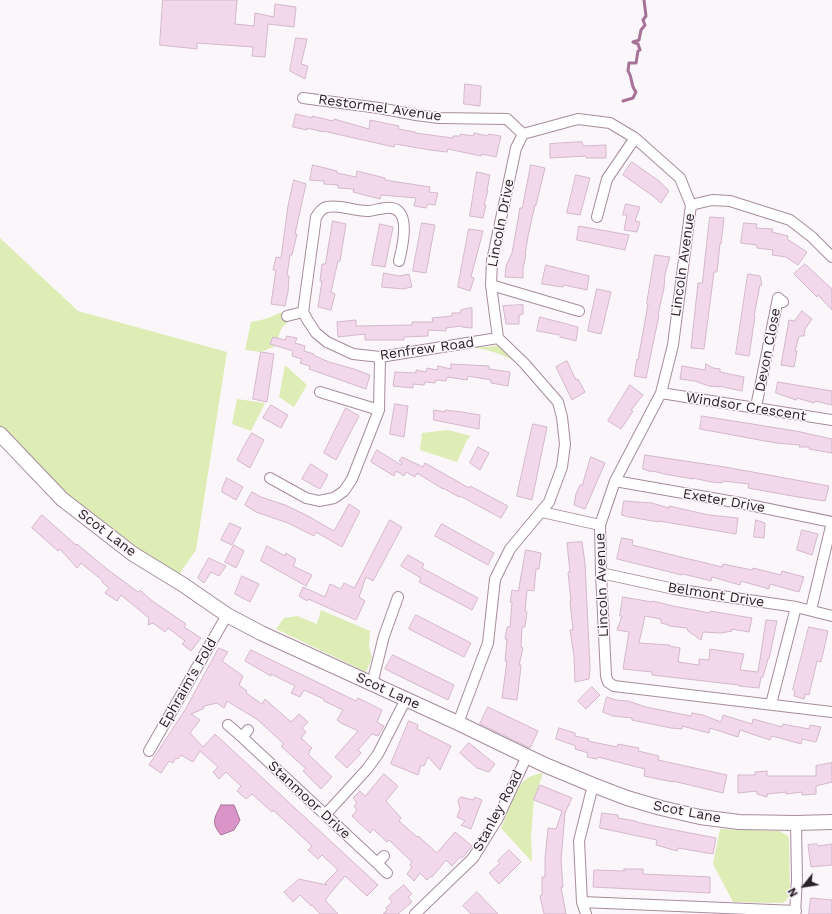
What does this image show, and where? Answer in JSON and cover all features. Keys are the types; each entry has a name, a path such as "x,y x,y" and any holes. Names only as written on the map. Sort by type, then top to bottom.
{"main road":[{"name":"Scot Lane","path":"0,434 62,499 132,554 182,584 227,615 261,633 527,756 627,798 700,817 739,822 832,822"}],"street":[{"name":"Restormel Avenue","path":"303,98 439,118 507,119 523,134"},
{"path":"523,134 578,119 610,123 635,138 680,178 691,205 712,200 730,201 790,220 812,237 832,257"},
{"name":"Lincoln Drive","path":"498,338 491,285 492,261 508,179 516,148 523,134"},
{"path":"597,217 607,179 635,138"},
{"name":"Lincoln Avenue","path":"691,205 673,345 661,393 615,481 600,525 606,676 608,682 614,686 832,712"},
{"path":"287,316 303,312 316,217 325,207 336,206 356,211 369,211 388,207 396,208 401,214 404,223 399,261"},
{"path":"491,285 579,311"},
{"name":"Devon Close","path":"756,407 778,298 783,302"},
{"name":"Renfrew Road","path":"303,312 316,333 327,342 353,354 380,357 498,338"},
{"path":"458,723 488,643 495,579 510,549 549,502 562,467 565,444 562,417 558,402 524,363 498,338"},
{"path":"270,478 306,498 319,501 334,498 344,491 352,479 379,410 380,357"},
{"path":"320,392 379,410"},
{"name":"Windsor Crescent","path":"661,393 832,420"},
{"name":"Exeter Drive","path":"615,481 740,503 832,522"},
{"path":"542,512 600,525"},
{"path":"810,610 832,522"},
{"name":"Belmont Drive","path":"601,573 674,589 796,607 832,616"},
{"path":"372,684 384,636 398,597"},
{"path":"771,704 796,607"},
{"name":"Ephraim's Fold","path":"149,751 227,615"},
{"path":"326,814 367,769 378,754 406,699"},
{"name":"Stanmoor Drive","path":"228,725 245,734 326,814 380,860 387,873"},
{"name":"Stanley Road","path":"415,914 473,858 498,818 527,756"},
{"path":"586,914 582,902 579,842 593,785"},
{"path":"582,902 796,912 796,823"}],"green space":[{"path":"0,238 78,311 227,352 196,550 175,580 58,495 0,436"},
{"path":"285,311 288,322 282,327 275,346 261,352 245,350 251,322 265,319"},
{"path":"500,345 522,366 509,358 496,353 466,346 488,347"},
{"path":"285,365 307,385 294,407 279,397"},
{"path":"237,399 265,403 251,431 232,424"},
{"path":"448,430 471,436 467,440 457,462 420,450 422,433"},
{"path":"321,610 370,631 369,646 372,658 366,672 276,629 284,618 297,616 317,624"},
{"path":"543,773 534,800 531,835 532,862 501,828 519,787 530,777"},
{"path":"720,829 779,831 788,836 790,895 786,901 782,903 733,902 713,864"}],"shaded area":[{"path":"221,805 234,805 240,820 234,830 221,835 215,824 215,817"}],"building":[{"path":"163,0 237,0 235,24 254,26 255,13 274,17 275,4 296,7 294,27 268,24 265,57 252,56 253,47 197,43 197,49 160,45"},
{"path":"296,38 307,39 301,64 308,66 305,79 290,71"},
{"path":"465,84 481,86 480,106 464,104"},
{"path":"296,114 333,121 334,119 369,129 370,120 399,126 398,129 415,133 453,138 453,136 460,136 460,134 473,136 474,133 488,136 488,134 501,136 496,157 482,154 481,156 448,149 447,152 395,144 394,147 323,131 293,127"},
{"path":"582,142 583,146 606,145 606,158 586,158 586,156 550,158 550,144"},
{"path":"632,162 659,181 669,191 661,203 623,175"},
{"path":"313,165 337,171 337,173 356,177 357,171 385,178 385,180 430,187 429,192 438,193 435,205 428,204 426,208 414,206 416,198 381,195 380,199 353,192 354,189 338,188 338,185 324,184 324,181 310,180"},
{"path":"531,165 545,168 528,236 523,278 505,277 506,266 512,253 520,208 522,208"},
{"path":"477,172 490,175 483,218 470,216"},
{"path":"576,175 590,178 580,215 567,213"},
{"path":"294,180 306,184 295,234 297,234 292,255 290,255 287,275 289,276 288,292 285,306 271,304 276,270 273,270 276,257 281,258 288,206"},
{"path":"626,204 640,207 635,221 640,222 637,232 624,230 627,215 623,215"},
{"path":"710,217 724,218 717,272 714,272 704,349 691,348 698,283 702,283"},
{"path":"333,221 346,224 340,261 338,261 331,292 335,294 331,310 318,307 322,281 320,281 322,264 325,264"},
{"path":"422,223 435,225 426,273 413,271"},
{"path":"744,223 757,224 756,228 773,229 772,232 788,236 787,239 807,252 798,265 786,257 772,255 773,250 757,248 757,245 741,243"},
{"path":"380,224 393,227 385,267 372,265"},
{"path":"579,226 629,235 625,250 577,240"},
{"path":"469,229 483,231 471,277 474,278 470,291 458,287"},
{"path":"655,255 670,257 665,274 664,288 646,378 634,376 648,304"},
{"path":"805,264 832,289 832,310 818,295 817,297 794,274"},
{"path":"546,265 589,276 587,290 564,285 563,287 542,284"},
{"path":"384,273 399,276 409,274 412,287 403,289 382,287"},
{"path":"748,274 760,276 762,285 760,285 754,316 749,356 736,354"},
{"path":"597,289 611,292 601,334 588,331"},
{"path":"523,305 523,314 519,315 519,324 506,324 503,306"},
{"path":"472,308 472,328 461,326 446,328 446,331 428,330 428,336 404,337 404,340 365,340 365,334 338,337 337,322 356,320 356,326 412,325 412,322 433,322 432,318 452,316 452,313 460,313 461,310"},
{"path":"802,311 812,319 805,329 804,336 799,336 795,351 797,351 794,367 781,365 789,320 794,321"},
{"path":"540,317 578,327 576,341 560,337 560,335 537,331"},
{"path":"287,336 297,338 295,343 305,346 304,351 314,354 313,355 329,362 370,375 366,389 309,369 310,366 300,363 302,359 292,356 293,351 270,344 273,337 285,340"},
{"path":"261,352 274,354 267,402 253,399"},
{"path":"567,361 576,380 578,379 585,392 572,400 556,367"},
{"path":"451,364 489,366 489,369 510,372 508,386 491,383 491,380 468,376 467,380 447,377 446,381 436,380 435,383 425,382 424,385 413,384 413,388 393,386 395,372 416,373 416,370 426,372 427,368 437,370 438,366 451,369"},
{"path":"706,364 713,368 720,369 720,372 744,377 742,391 719,386 709,386 695,381 680,379 682,366 705,370"},
{"path":"778,382 832,391 832,405 815,401 814,403 797,398 796,400 776,393"},
{"path":"630,385 643,395 631,410 633,411 621,429 608,421"},
{"path":"395,404 408,406 404,437 390,434"},
{"path":"271,405 288,415 281,428 263,418"},
{"path":"346,408 359,416 336,460 324,453"},
{"path":"434,410 480,415 479,429 434,420"},
{"path":"702,416 796,431 832,439 832,453 809,449 809,447 799,447 800,445 776,443 700,429"},
{"path":"533,424 547,427 532,500 517,496"},
{"path":"252,433 264,440 250,468 237,460"},
{"path":"478,447 489,453 480,470 470,463"},
{"path":"377,450 401,465 402,463 399,461 402,457 423,467 425,463 469,488 470,486 508,506 501,518 460,496 459,497 443,489 417,473 415,477 406,472 404,476 396,471 394,476 371,462"},
{"path":"645,455 725,467 829,486 825,501 798,497 748,488 749,484 723,481 722,483 711,482 652,472 643,469"},
{"path":"591,457 605,463 585,509 574,505 576,494 580,485 582,485"},
{"path":"311,464 328,475 320,489 302,479"},
{"path":"227,478 243,487 236,500 222,492"},
{"path":"252,492 261,497 285,505 334,531 349,504 360,511 342,547 316,532 314,536 288,523 256,512 245,505"},
{"path":"624,501 652,503 669,508 669,506 709,515 738,518 736,534 622,515"},
{"path":"42,515 76,545 77,544 107,569 138,592 140,590 151,600 186,624 184,627 201,638 191,651 182,644 185,641 168,628 165,632 153,623 148,625 149,618 121,595 117,601 105,593 109,588 102,582 103,581 81,563 77,568 60,549 58,551 32,528"},
{"path":"390,520 402,527 373,581 366,577 359,597 365,601 356,620 308,599 307,601 299,596 303,587 325,597 330,584 341,589 344,583 354,588"},
{"path":"756,520 765,523 764,538 754,537"},
{"path":"230,523 241,528 232,545 221,540"},
{"path":"442,524 494,553 488,565 435,536"},
{"path":"802,530 818,534 812,555 797,550"},
{"path":"622,538 633,540 632,545 722,567 723,564 752,570 753,568 781,575 782,571 804,577 799,592 770,584 769,589 741,581 740,585 712,577 711,581 682,575 617,559"},
{"path":"582,542 585,563 590,668 589,679 575,682 574,656 570,630 573,630 567,543"},
{"path":"234,545 244,551 236,568 225,562"},
{"path":"267,546 285,556 286,553 296,559 293,566 312,575 306,586 261,561"},
{"path":"526,550 541,553 539,569 536,569 534,591 527,590 525,611 527,612 525,627 522,627 521,647 523,648 519,665 521,665 517,700 502,698 507,661 505,661 507,639 505,639 507,627 510,627 512,602 510,602 512,590 518,591"},
{"path":"408,555 424,564 422,568 478,598 472,610 419,582 421,578 401,566"},
{"path":"209,558 226,566 219,576 211,572 204,583 198,578"},
{"path":"242,576 259,584 250,602 235,594"},
{"path":"623,597 653,601 710,613 710,611 752,618 749,632 732,629 732,631 721,633 703,632 701,640 688,631 687,628 669,626 661,623 661,619 645,616 639,643 670,645 669,646 680,648 678,662 699,665 699,659 709,660 710,649 744,654 740,670 758,672 766,620 777,621 769,659 763,677 761,677 759,688 652,675 652,672 623,669 629,632 617,630 622,616 620,616"},
{"path":"416,615 471,643 464,657 409,629"},
{"path":"809,627 828,631 821,662 817,661 809,695 805,694 804,699 794,696 795,691 793,690"},
{"path":"219,648 228,652 222,661 243,676 239,685 247,691 246,693 262,704 265,699 291,722 299,714 308,722 302,728 306,732 301,738 312,748 308,754 332,777 321,789 303,771 306,769 281,746 284,744 258,720 227,701 224,708 217,703 204,706 203,709 191,714 200,720 190,733 203,747 215,734 378,885 367,896 345,876 325,900 338,914 320,914 300,895 293,902 284,892 299,879 327,885 325,883 338,870 322,855 318,859 308,850 312,846 273,810 272,812 252,794 246,799 237,791 241,786 226,772 219,779 213,772 218,767 200,751 193,762 181,755 178,759 175,758 173,763 169,761 161,773 149,765 185,710"},
{"path":"251,650 356,701 358,698 382,710 377,722 384,726 378,736 372,734 358,750 361,753 347,768 335,757 358,731 337,720 343,710 304,690 300,697 291,693 295,686 271,674 271,676 245,661"},
{"path":"393,655 454,685 448,700 385,669"},
{"path":"592,687 600,695 586,709 578,701"},
{"path":"607,697 691,716 692,713 703,715 721,722 723,715 752,724 753,719 782,727 783,724 809,729 810,725 821,727 816,742 802,739 801,744 772,736 770,740 740,730 738,737 710,728 709,733 682,726 682,729 671,728 632,720 632,718 613,716 603,712"},
{"path":"488,707 538,731 530,748 480,724"},
{"path":"409,721 418,725 417,729 451,746 440,770 428,757 424,766 421,765 418,775 391,764"},
{"path":"559,728 575,733 575,736 589,739 588,741 617,747 618,744 639,748 638,751 659,756 658,760 727,775 723,793 673,781 644,776 645,769 598,757 597,759 587,757 588,753 575,749 576,746 556,739"},
{"path":"469,743 495,764 489,772 477,768 460,753"},
{"path":"832,763 832,782 816,786 816,794 802,795 802,792 786,794 786,792 767,794 767,797 757,794 757,791 738,793 738,775 755,775 755,772 767,771 767,776 816,776 816,766"},
{"path":"384,774 398,786 386,801 401,818 399,821 437,853 455,832 472,846 462,858 460,857 452,866 446,860 432,877 431,876 427,880 420,873 414,881 407,874 412,867 410,865 412,862 389,840 387,842 373,829 370,833 352,816 357,810 354,806 357,803 353,798 360,791 365,796"},
{"path":"540,785 572,798 565,813 561,860 563,887 561,887 566,914 544,914 540,896 542,895 542,877 545,877 548,828 556,829 562,811 534,800"},
{"path":"461,797 473,800 475,797 482,800 471,829 461,825 465,821 457,817 460,809 458,801"},
{"path":"602,813 618,815 618,818 636,822 716,838 713,854 678,848 677,851 656,845 657,840 600,828"},
{"path":"817,844 818,846 832,844 832,865 811,867 808,845"},
{"path":"509,850 521,862 499,884 489,873 500,863 498,861"},
{"path":"624,869 643,869 643,874 710,877 710,893 593,887 594,870 624,871"},
{"path":"404,885 412,894 408,897 412,902 398,914 383,914 392,902 389,898"},
{"path":"477,892 498,914 471,914 463,906"},
{"path":"811,898 832,900 832,914 809,914"}],"waterway":[{"path":"623,101 633,98 636,92 628,71 629,63 636,63 638,51 640,50 638,44 633,42 639,40 641,30 645,25 643,20 646,16 644,0"}]}
